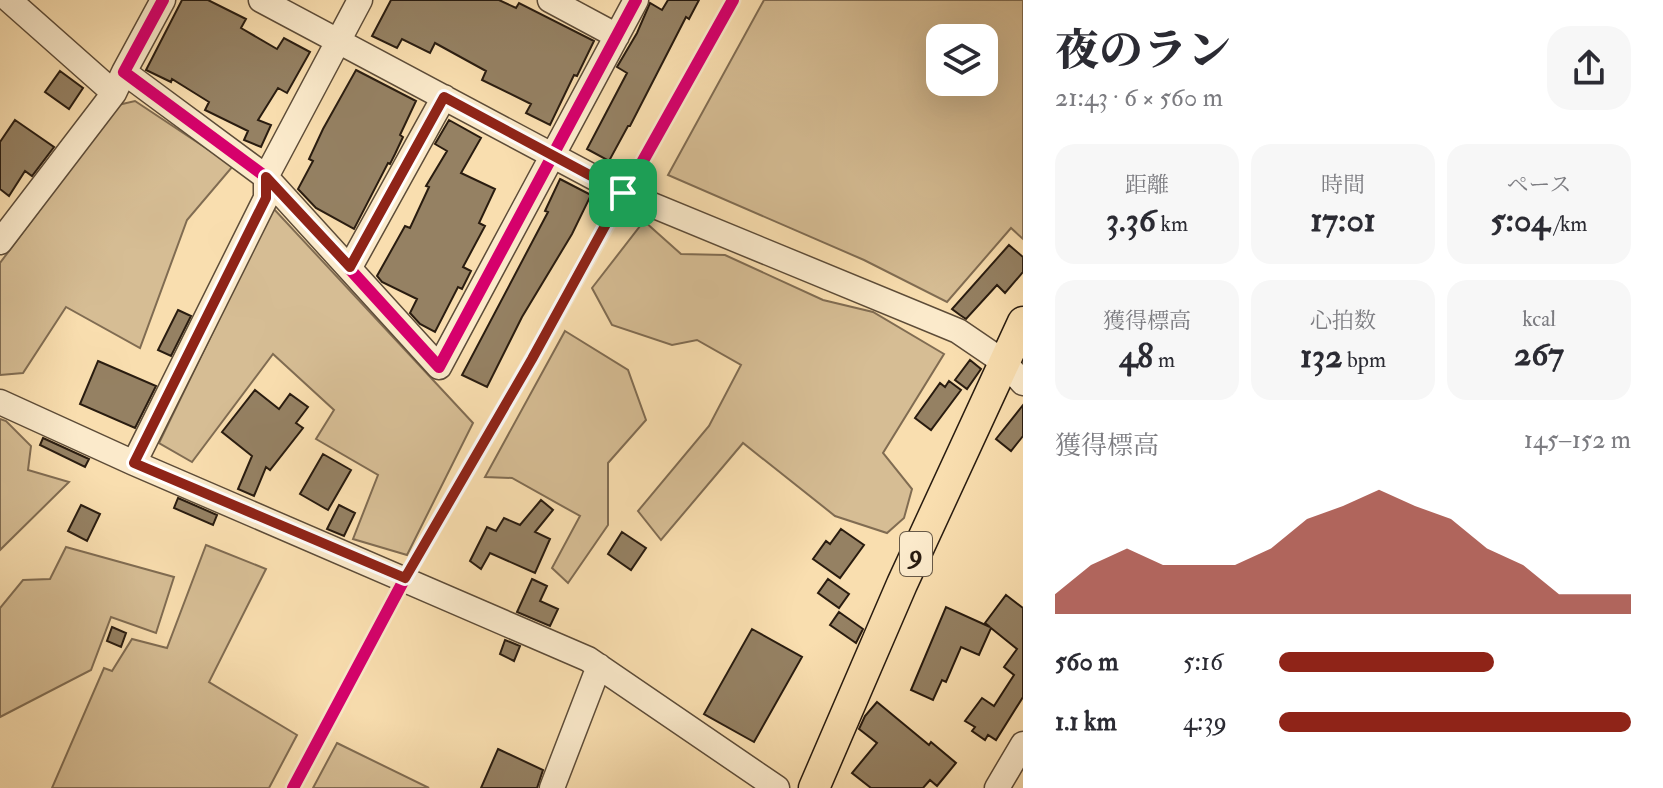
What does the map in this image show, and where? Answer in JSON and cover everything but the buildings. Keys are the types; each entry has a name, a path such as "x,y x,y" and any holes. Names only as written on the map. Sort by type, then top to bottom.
{"main road":[{"name":"9","path":"814,788 902,584 1014,373 1023,322"}],"street":[{"path":"9,0 119,83 266,177 439,367 636,0"},
{"path":"0,242 119,83 163,0"},
{"path":"261,0 623,193 958,331 1014,373"},
{"path":"134,463 266,198 266,177 360,0"},
{"path":"550,0 617,36"},
{"path":"350,267 444,97"},
{"path":"0,402 588,659 777,788"},
{"path":"552,788 599,666"},
{"path":"997,788 1023,744"}],"shaded area":[{"path":"764,0 1023,0 1023,239 1011,228 947,302 864,260 668,175"},
{"path":"135,101 233,166 187,220 140,348 66,307 23,373 0,375 0,263 118,105"},
{"path":"273,208 473,423 407,555 353,539 378,475 316,439 334,410 273,354 192,462 159,443"},
{"path":"644,221 681,254 725,255 823,300 873,312 944,354 883,453 912,489 904,518 887,533 835,516 743,443 661,540 638,511 709,426 741,365 697,340 672,345 612,325 592,288"},
{"path":"565,331 628,370 646,420 608,463 608,525 568,583 552,568 580,516 512,478 485,477"},
{"path":"0,419 6,421 31,446 28,470 69,482 0,550"},
{"path":"206,545 266,569 209,682 297,735 269,788 52,788 104,668 112,671 132,639 167,648"},
{"path":"66,547 174,577 156,633 111,617 91,670 0,717 0,608 23,580 50,579"},
{"path":"337,743 429,788 313,788"}],"cycle path":[{"path":"163,0 124,72 266,177 439,367 636,0"},
{"path":"293,788 405,578 733,0"}],"route":[{"path":"444,97 623,193 532,359 405,578 134,463 266,198 266,177 350,267 444,97"}]}
